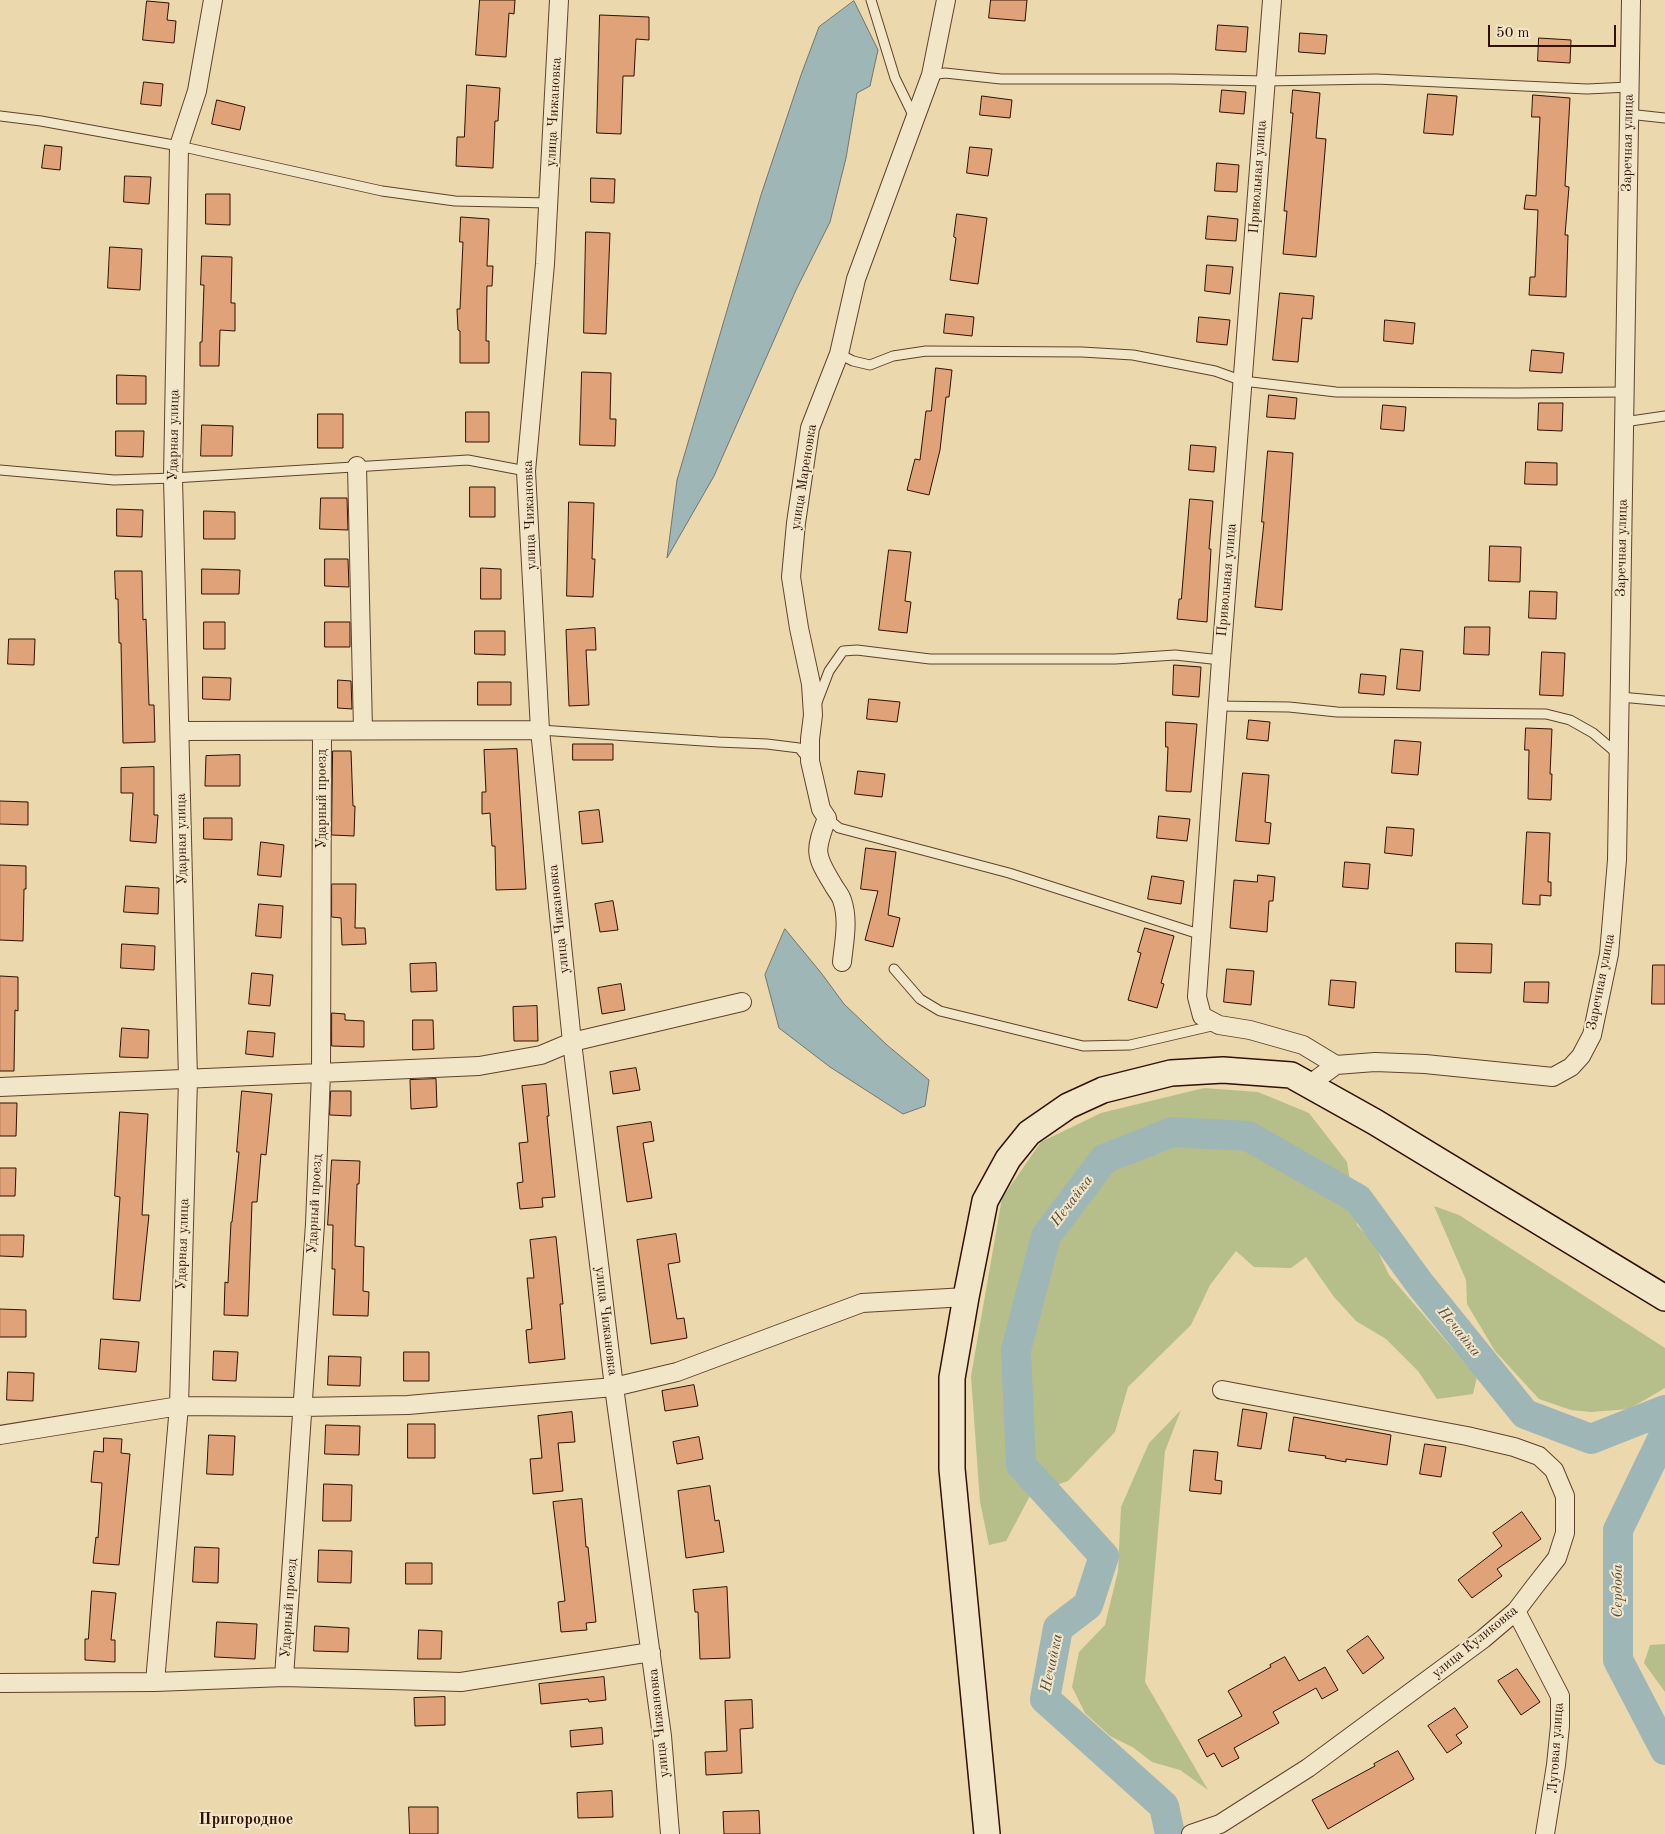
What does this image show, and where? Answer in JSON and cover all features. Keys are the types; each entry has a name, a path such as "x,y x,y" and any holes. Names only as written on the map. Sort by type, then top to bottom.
{"street":[{"name":"Ударная улица","path":"155,1682 179,1406 188,1080 174,478 179,146 196,91 213,0"},
{"name":"улица Чижановка","path":"559,0 545,264 526,471 540,730 572,1042 614,1387 652,1652 662,1736 670,1834"},
{"name":"улица Мареновка","path":"828,818 821,809 810,761 813,715 811,684 799,628 791,577 796,523 810,428 839,354 856,279 931,75 946,0"},
{"name":"Привольная улица","path":"1272,0 1196,997 1202,1016 1219,1025 1250,1030 1303,1045 1336,1065"},
{"name":"Заречная улица","path":"1336,1065 1375,1062 1425,1064 1552,1077 1571,1067 1581,1056 1592,1035 1609,954 1616,869 1631,0"},
{"path":"357,466 363,730"},
{"path":"180,731 540,730"},
{"name":"Ударный проезд","path":"284,1677 315,1224 322,1073 322,731"},
{"path":"828,818 818,842 817,854 824,871 842,899 846,918 842,962"},
{"path":"0,1086 188,1080 479,1066 541,1055 572,1042 742,1002"},
{"path":"1310,1084 1336,1065"},
{"path":"987,1834 952,1468 952,1378 966,1297 986,1201 1008,1159 1029,1133 1068,1106 1103,1090 1171,1073 1223,1070 1291,1075 1310,1084 1374,1122 1665,1298"},
{"path":"0,1435 179,1406 302,1407 408,1405 614,1387 677,1372 862,1303 966,1297"},
{"name":"улица Куликовка","path":"1191,1834 1220,1824 1308,1768 1483,1639 1516,1611 1557,1558 1565,1533 1565,1496 1554,1470 1539,1456 1514,1447 1467,1436 1222,1390"},
{"name":"Луговая улица","path":"1516,1611 1560,1696 1560,1726 1556,1765 1545,1834"},
{"path":"0,1683 155,1682 284,1677 461,1682 652,1652"}],"lane":[{"path":"871,0 895,78 915,120"},
{"path":"931,75 945,73 1001,79 1265,81 1376,79 1587,89 1629,87"},
{"path":"1628,114 1665,118"},
{"path":"0,116 40,121 179,146 382,191 455,201 549,203"},
{"path":"839,354 853,361 870,365 893,356 926,351 1082,352 1134,355 1215,371 1243,382 1336,392 1624,392"},
{"path":"1624,422 1665,416"},
{"path":"0,470 114,480 468,460 526,471"},
{"path":"813,715 829,671 843,650 930,659 1116,659 1175,655 1221,660"},
{"path":"1620,697 1665,701"},
{"path":"1217,706 1289,707 1337,712 1546,714 1570,720 1593,733 1619,755"},
{"path":"540,730 767,744 799,748 810,761"},
{"path":"828,818 839,828 1009,873 1202,935"},
{"path":"894,969 920,999 940,1010 1083,1046 1130,1045 1219,1025"}],"green space":[{"path":"1204,1088 1258,1092 1309,1113 1347,1162 1357,1225 1374,1243 1389,1275 1477,1377 1473,1394 1437,1399 1418,1371 1386,1339 1356,1321 1334,1297 1306,1257 1291,1268 1254,1267 1236,1251 1210,1285 1191,1325 1128,1387 1115,1432 1068,1481 1031,1494 1006,1541 989,1545 980,1502 971,1376 1002,1198 1041,1142 1101,1113"},
{"path":"1434,1206 1459,1215 1665,1348 1665,1388 1629,1409 1591,1412 1571,1410 1539,1399 1495,1351 1467,1304 1466,1280"},
{"path":"1181,1410 1165,1451 1145,1682 1208,1790 1180,1770 1152,1762 1134,1748 1110,1736 1085,1713 1072,1687 1079,1652 1105,1625 1118,1571 1121,1507 1149,1443"},
{"path":"1665,1644 1665,1692 1644,1663 1650,1645"}],"water":[{"path":"854,1 878,50 870,86 857,93 846,158 830,222 796,290 714,476 667,558 677,480 761,195 801,75 819,27"},
{"path":"785,929 844,1004 887,1045 929,1080 925,1106 903,1114 830,1067 779,1028 765,975"}],"building":[{"path":"480,0 515,0 514,14 509,13 506,57 476,55"},
{"path":"991,0 1027,0 1025,21 989,18"},
{"path":"147,1 169,3 167,20 176,21 174,43 143,40"},
{"path":"600,15 649,17 649,40 636,39 634,76 623,76 621,134 597,133"},
{"path":"1218,25 1248,27 1246,52 1216,50"},
{"path":"1300,33 1327,35 1325,54 1299,52"},
{"path":"1539,38 1571,40 1570,63 1538,61"},
{"path":"144,82 163,84 161,106 141,104"},
{"path":"467,85 500,88 498,121 495,121 493,168 456,166 457,137 464,137"},
{"path":"1222,90 1246,92 1244,114 1220,112"},
{"path":"1293,90 1320,93 1316,138 1326,139 1316,257 1283,254 1287,211 1284,211 1293,113 1291,113"},
{"path":"1428,94 1457,96 1453,135 1424,133"},
{"path":"1533,95 1570,98 1565,186 1569,187 1565,235 1568,235 1566,297 1529,295 1530,277 1535,277 1538,210 1524,209 1526,195 1536,196 1540,117 1532,117"},
{"path":"982,96 1012,100 1010,118 980,115"},
{"path":"217,100 245,107 240,130 212,124"},
{"path":"45,145 62,147 60,170 42,168"},
{"path":"970,147 992,149 988,176 967,173"},
{"path":"1217,163 1239,165 1237,192 1215,191"},
{"path":"125,176 151,177 149,204 124,202"},
{"path":"591,178 615,179 614,203 591,202"},
{"path":"206,194 230,194 230,225 206,224"},
{"path":"957,214 987,218 978,284 950,280 956,238 954,237"},
{"path":"1208,216 1238,219 1236,241 1206,239"},
{"path":"461,217 489,219 487,266 493,266 492,286 487,286 486,341 489,341 489,363 460,363 460,331 458,330 457,309 460,309 463,242 460,242"},
{"path":"586,232 610,233 606,334 584,333"},
{"path":"110,247 142,249 140,290 108,288"},
{"path":"202,256 232,257 231,303 235,303 235,331 220,330 219,366 200,366 204,285 201,285"},
{"path":"1207,265 1233,267 1230,294 1205,291"},
{"path":"1280,293 1314,296 1312,319 1302,318 1298,362 1273,360"},
{"path":"946,314 974,317 972,336 944,333"},
{"path":"1199,317 1230,320 1227,345 1197,342"},
{"path":"1385,320 1415,323 1413,344 1384,341"},
{"path":"1532,350 1564,353 1562,373 1530,371"},
{"path":"936,368 952,370 949,397 946,397 940,450 929,495 907,490 915,459 920,460 926,411 931,411"},
{"path":"582,372 611,373 610,419 616,419 615,446 580,445"},
{"path":"117,375 146,376 146,404 117,404"},
{"path":"1269,395 1297,398 1295,419 1267,417"},
{"path":"1539,403 1563,403 1562,431 1538,430"},
{"path":"1383,405 1406,407 1404,431 1381,429"},
{"path":"466,412 489,412 489,442 466,442"},
{"path":"318,414 343,414 343,448 318,448"},
{"path":"202,425 233,426 232,456 201,456"},
{"path":"116,431 144,431 143,457 116,456"},
{"path":"1191,445 1216,447 1214,472 1189,470"},
{"path":"1268,451 1293,453 1282,610 1255,607 1264,522 1262,522"},
{"path":"1526,462 1557,463 1557,485 1525,484"},
{"path":"470,487 495,487 495,517 470,517"},
{"path":"321,498 347,498 348,530 320,529"},
{"path":"1190,499 1213,501 1209,549 1211,549 1207,622 1177,619 1179,599 1181,599"},
{"path":"569,502 594,503 592,559 595,559 593,597 567,596"},
{"path":"117,509 143,510 142,537 117,536"},
{"path":"204,511 235,512 235,539 204,539"},
{"path":"1490,546 1521,547 1520,582 1489,581"},
{"path":"889,550 911,552 905,601 911,602 907,633 879,630"},
{"path":"325,559 348,559 349,587 325,586"},
{"path":"481,568 501,569 501,599 481,599"},
{"path":"202,569 240,570 239,594 202,594"},
{"path":"115,571 142,571 143,620 146,619 149,705 154,705 155,742 123,743 121,643 119,643"},
{"path":"1530,591 1557,592 1556,619 1529,618"},
{"path":"204,622 225,622 225,649 204,649"},
{"path":"325,622 350,622 350,647 325,647"},
{"path":"1465,627 1490,627 1489,655 1464,654"},
{"path":"595,628 596,650 586,650 589,705 569,706 566,630"},
{"path":"475,631 505,631 505,655 475,654"},
{"path":"9,639 35,639 34,665 8,664"},
{"path":"1401,649 1423,651 1420,691 1397,689"},
{"path":"1542,652 1565,653 1563,696 1540,695"},
{"path":"1174,665 1201,667 1199,697 1173,695"},
{"path":"1361,674 1386,676 1384,695 1359,693"},
{"path":"203,677 231,678 230,700 203,699"},
{"path":"338,680 351,681 352,709 338,708"},
{"path":"478,682 511,682 511,705 478,705"},
{"path":"869,699 900,702 897,722 867,719"},
{"path":"1249,720 1270,722 1268,741 1247,739"},
{"path":"1166,722 1197,724 1191,792 1166,791 1168,747 1166,747"},
{"path":"1526,728 1552,729 1551,800 1528,799 1529,750 1525,750"},
{"path":"1395,740 1421,742 1418,775 1392,773"},
{"path":"573,744 613,744 613,760 573,760"},
{"path":"517,749 526,889 496,890 495,846 492,846 490,813 482,814 482,792 486,792 484,750"},
{"path":"333,751 351,751 353,806 355,806 354,836 332,835"},
{"path":"240,755 240,786 205,786 206,756"},
{"path":"154,767 154,815 158,815 156,843 130,841 133,793 121,793 121,768"},
{"path":"858,771 885,774 882,797 855,794"},
{"path":"1243,773 1269,775 1265,822 1271,823 1269,844 1236,841"},
{"path":"0,801 28,802 28,825 0,824"},
{"path":"599,810 603,842 582,844 579,812"},
{"path":"1159,816 1190,819 1187,841 1157,838"},
{"path":"204,818 232,818 232,840 204,839"},
{"path":"1387,827 1414,829 1412,856 1385,853"},
{"path":"1527,832 1550,833 1548,882 1551,882 1551,896 1540,895 1540,905 1523,904"},
{"path":"261,842 284,845 281,877 258,875"},
{"path":"866,848 896,852 888,915 900,918 893,947 865,940 878,891 861,889"},
{"path":"1345,862 1370,864 1368,889 1343,887"},
{"path":"0,865 26,866 23,941 0,940"},
{"path":"1258,875 1275,877 1273,901 1269,901 1267,932 1230,928 1234,880 1257,882"},
{"path":"1152,876 1184,881 1181,904 1148,899"},
{"path":"332,884 356,884 355,928 365,928 366,944 342,945 341,918 332,917"},
{"path":"126,886 159,888 158,914 124,912"},
{"path":"613,901 618,930 600,932 595,904"},
{"path":"259,904 283,906 281,938 256,936"},
{"path":"1145,928 1174,936 1161,983 1164,984 1157,1008 1128,1000 1141,953 1138,952"},
{"path":"1456,943 1492,944 1491,973 1456,972"},
{"path":"122,944 155,946 154,970 121,968"},
{"path":"436,963 437,991 411,992 410,964"},
{"path":"1653,965 1665,965 1665,1004 1652,1004"},
{"path":"1227,969 1254,971 1251,1005 1224,1002"},
{"path":"252,973 273,975 270,1006 249,1004"},
{"path":"0,976 18,977 18,1011 15,1010 14,1071 0,1071"},
{"path":"1331,980 1356,982 1354,1008 1329,1005"},
{"path":"1525,982 1549,982 1548,1003 1524,1002"},
{"path":"621,984 625,1010 602,1014 598,988"},
{"path":"537,1006 538,1041 514,1041 513,1007"},
{"path":"332,1013 345,1014 345,1020 364,1021 364,1047 332,1046"},
{"path":"413,1020 433,1020 434,1049 413,1050"},
{"path":"122,1028 149,1030 148,1058 120,1057"},
{"path":"248,1031 275,1033 273,1057 246,1054"},
{"path":"636,1068 640,1090 613,1094 610,1072"},
{"path":"436,1079 437,1107 411,1109 410,1080"},
{"path":"546,1084 549,1116 547,1116 555,1197 542,1198 543,1207 520,1209 517,1183 523,1182 519,1143 528,1142 522,1086"},
{"path":"242,1091 272,1094 266,1155 261,1154 257,1202 252,1202 248,1316 224,1315 225,1282 228,1283 231,1222 239,1152 237,1152"},
{"path":"331,1091 351,1091 351,1116 330,1115"},
{"path":"0,1103 17,1103 16,1136 0,1136"},
{"path":"120,1112 148,1114 142,1215 149,1215 140,1301 113,1299 120,1197 115,1196"},
{"path":"651,1122 654,1141 643,1143 652,1198 627,1202 617,1127"},
{"path":"332,1160 360,1161 359,1184 357,1184 355,1246 364,1247 363,1291 369,1292 368,1316 333,1315 335,1269 332,1269 333,1225 328,1225"},
{"path":"0,1168 16,1168 15,1196 0,1196"},
{"path":"676,1234 680,1262 668,1264 677,1319 684,1318 687,1338 651,1344 637,1240"},
{"path":"0,1235 24,1235 23,1257 0,1256"},
{"path":"556,1237 563,1304 560,1304 565,1359 529,1363 526,1330 532,1329 527,1278 534,1278 530,1240"},
{"path":"0,1309 26,1310 26,1337 0,1337"},
{"path":"101,1339 139,1342 136,1372 99,1369"},
{"path":"214,1351 238,1352 236,1381 213,1380"},
{"path":"404,1352 429,1352 429,1381 404,1381"},
{"path":"329,1356 361,1357 360,1386 328,1385"},
{"path":"8,1372 34,1373 33,1401 7,1400"},
{"path":"694,1385 698,1406 665,1411 662,1391"},
{"path":"1243,1409 1267,1413 1261,1449 1238,1446"},
{"path":"572,1412 575,1442 558,1443 563,1491 533,1494 530,1459 542,1458 538,1416"},
{"path":"1294,1417 1391,1435 1387,1465 1346,1459 1346,1462 1325,1458 1326,1456 1289,1451"},
{"path":"408,1424 435,1424 435,1458 408,1458"},
{"path":"326,1425 360,1426 359,1455 325,1454"},
{"path":"209,1435 235,1436 233,1475 207,1474"},
{"path":"699,1437 703,1459 677,1464 673,1442"},
{"path":"104,1438 122,1439 121,1453 130,1454 119,1565 93,1563 96,1537 98,1538 102,1483 91,1482 94,1451 103,1452"},
{"path":"1425,1444 1446,1447 1441,1477 1420,1474"},
{"path":"1194,1450 1218,1452 1215,1480 1222,1481 1221,1494 1190,1491"},
{"path":"324,1484 352,1485 351,1521 323,1521"},
{"path":"710,1486 715,1521 719,1520 724,1552 686,1558 678,1491"},
{"path":"582,1499 596,1622 586,1623 587,1630 561,1632 558,1602 565,1601 553,1502"},
{"path":"1522,1512 1541,1539 1497,1569 1502,1576 1472,1598 1458,1580 1502,1546 1493,1533"},
{"path":"195,1547 219,1548 218,1583 193,1582"},
{"path":"319,1550 352,1551 351,1583 318,1582"},
{"path":"406,1563 432,1563 432,1584 406,1584"},
{"path":"727,1587 730,1658 700,1659 698,1612 695,1612 693,1590"},
{"path":"92,1591 116,1593 111,1640 115,1640 115,1662 85,1660 85,1639 88,1639"},
{"path":"217,1622 257,1624 255,1659 215,1657"},
{"path":"315,1626 349,1628 348,1652 314,1651"},
{"path":"419,1630 442,1631 441,1659 418,1659"},
{"path":"1368,1636 1384,1658 1363,1674 1347,1651"},
{"path":"1285,1657 1299,1681 1325,1667 1338,1690 1322,1699 1316,1688 1273,1712 1279,1723 1234,1748 1239,1758 1222,1767 1214,1753 1207,1757 1198,1740 1242,1716 1228,1691"},
{"path":"1517,1669 1540,1702 1521,1715 1498,1681"},
{"path":"604,1677 606,1700 589,1702 588,1699 541,1704 539,1684"},
{"path":"445,1697 445,1725 415,1726 414,1698"},
{"path":"752,1700 753,1728 740,1729 742,1773 706,1775 705,1752 727,1751 725,1701"},
{"path":"1455,1708 1468,1727 1456,1735 1462,1743 1447,1753 1428,1726"},
{"path":"602,1728 603,1744 571,1747 570,1731"},
{"path":"1398,1751 1414,1779 1328,1829 1312,1800 1375,1766 1374,1764"},
{"path":"612,1791 613,1817 578,1818 577,1793"},
{"path":"409,1807 438,1807 438,1834 410,1834"},
{"path":"759,1811 760,1834 724,1834 723,1812"}],"waterway":[{"name":"Нечайка","path":"1170,1834 1164,1806 1045,1699 1058,1628 1088,1605 1104,1556 1021,1465 1016,1350 1046,1236 1104,1159 1172,1132 1248,1136 1358,1199 1420,1284 1525,1414 1591,1439 1665,1410"},
{"name":"Сердоба","path":"1665,1433 1618,1530 1618,1660 1665,1750"}],"district":[{"name":"Пригородное","path":"246,1820"}]}
